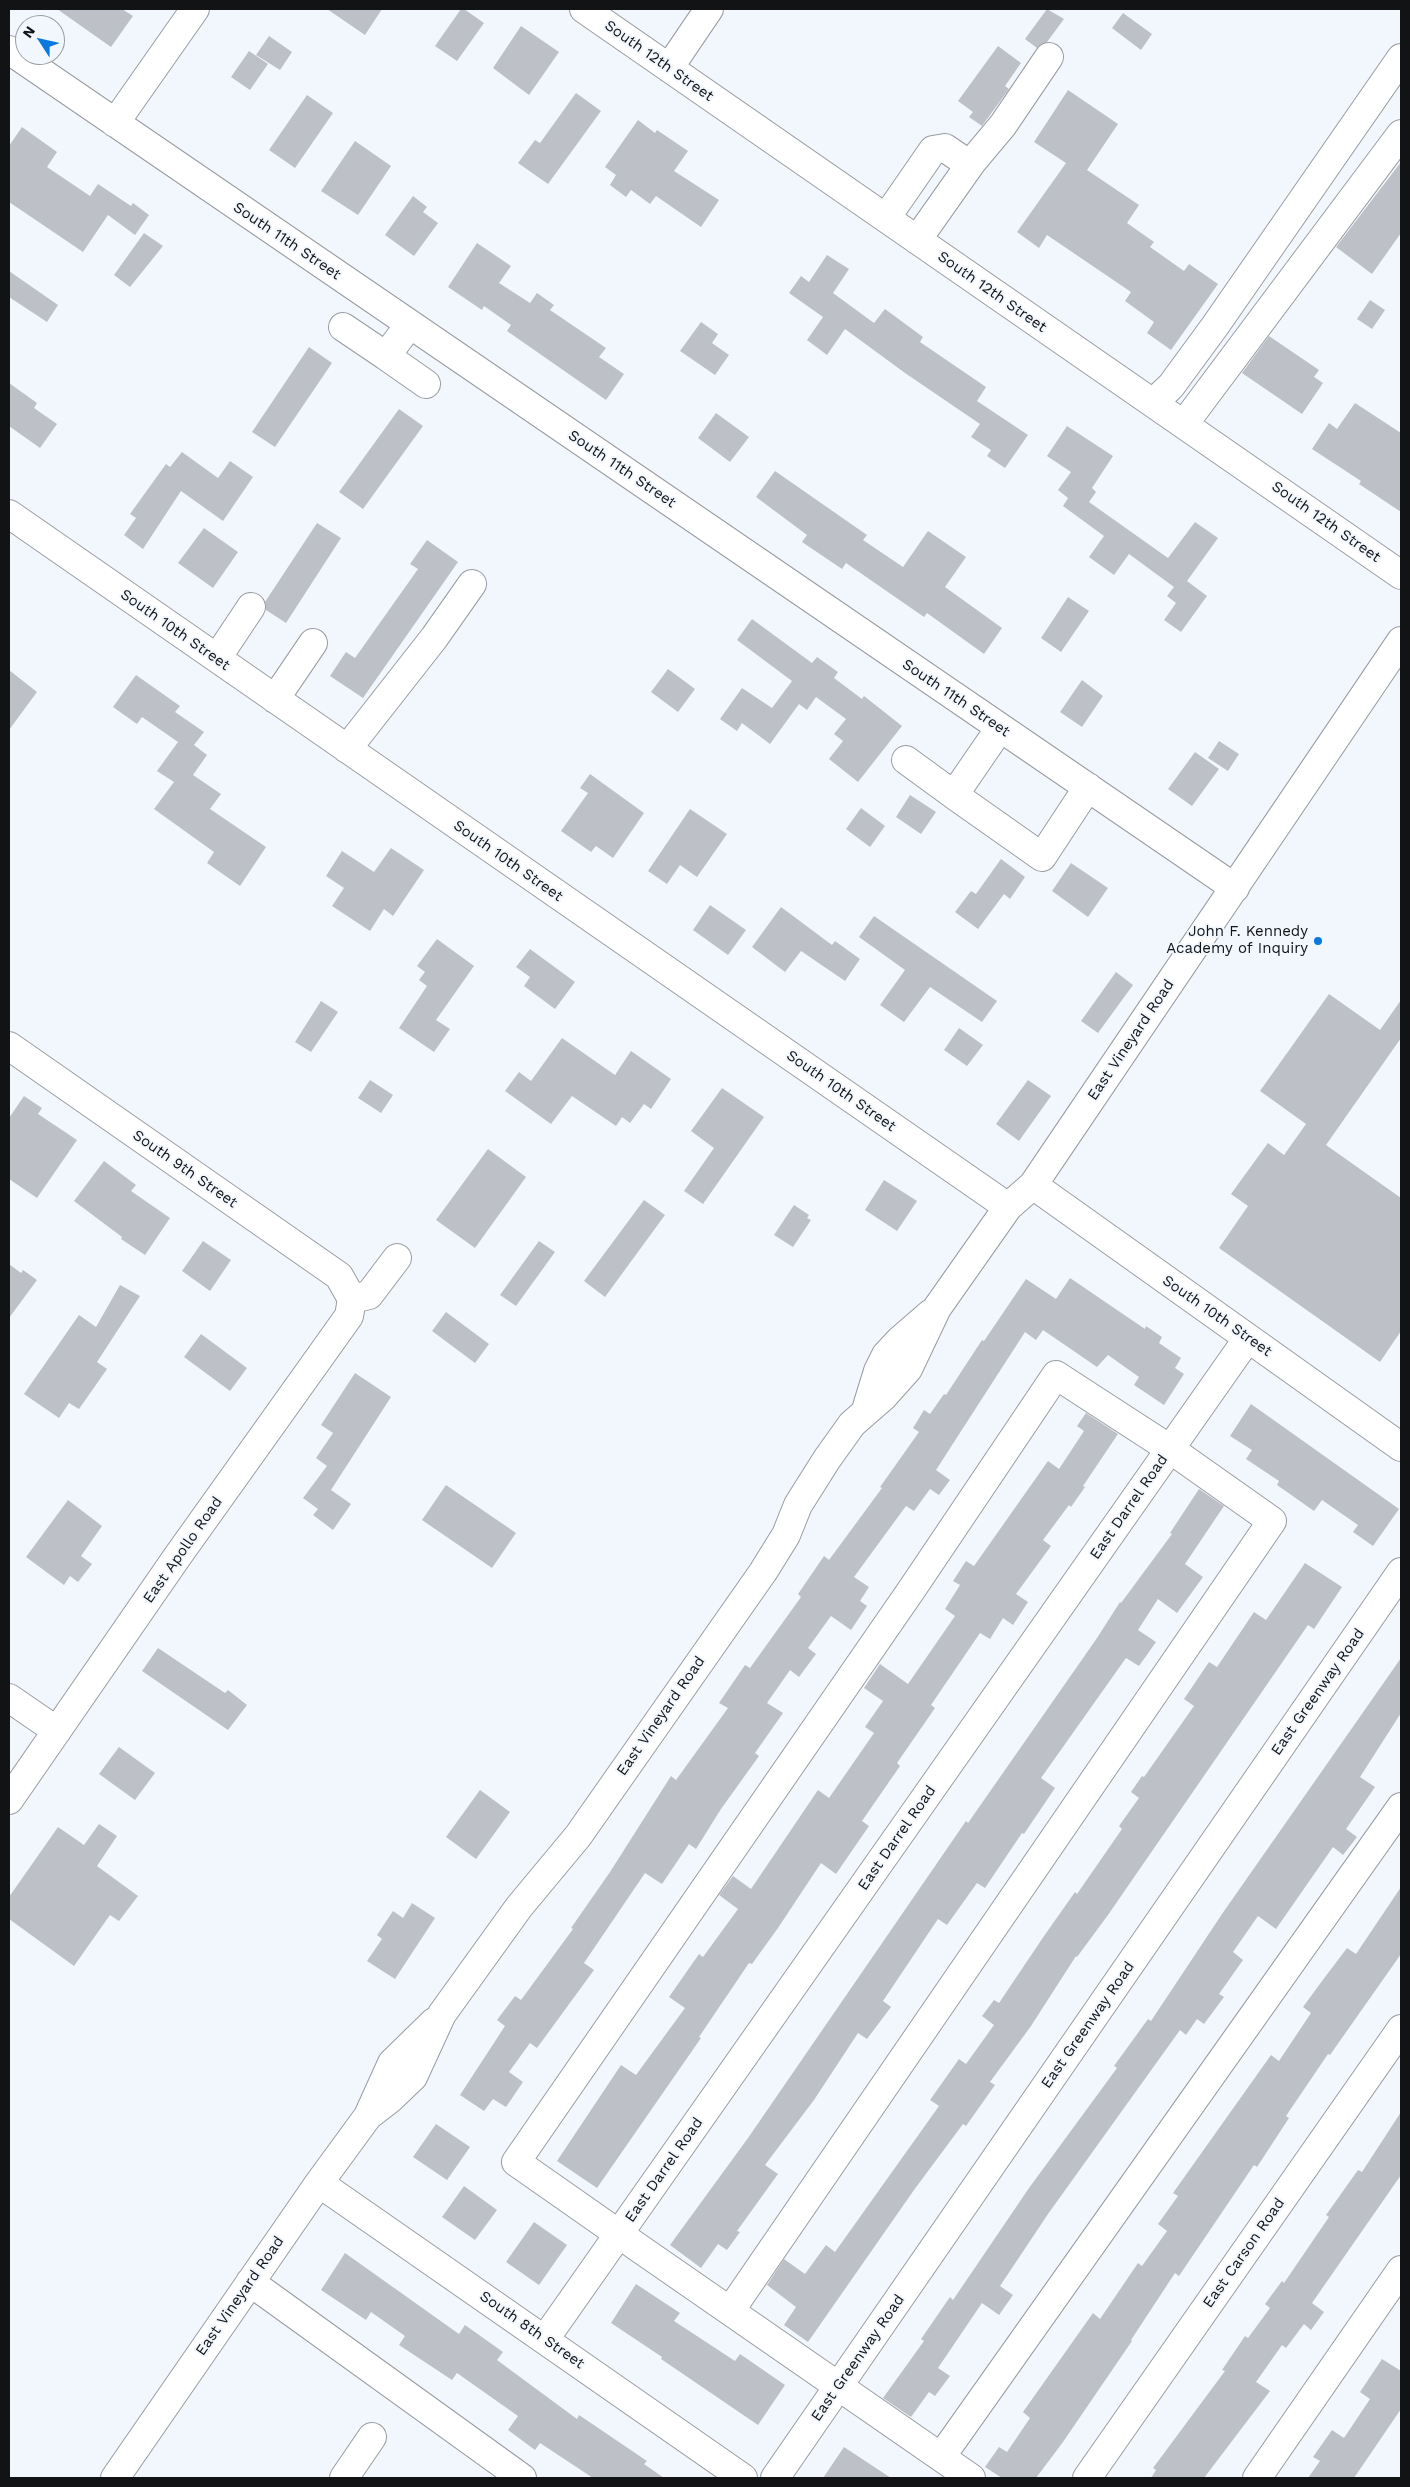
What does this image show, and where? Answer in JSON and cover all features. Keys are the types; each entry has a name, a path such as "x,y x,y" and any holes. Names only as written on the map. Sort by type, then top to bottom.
{"street":[{"path":"115,123 195,9"},
{"name":"South 12th Street","path":"584,9 1401,575"},
{"path":"668,68 708,9"},
{"name":"South 11th Street","path":"9,50 1234,888"},
{"path":"917,240 970,165 1002,125 1049,57"},
{"path":"1153,403 1171,386 1215,326 1399,64"},
{"path":"1184,424 1401,134"},
{"path":"886,218 933,150 945,148 970,165"},
{"path":"386,356 410,324"},
{"path":"343,327 426,384"},
{"name":"South 10th Street","path":"9,514 1008,1207"},
{"path":"347,749 428,646 472,584"},
{"path":"216,658 251,607"},
{"name":"East Vineyard Road","path":"115,2478 319,2182 368,2116 390,2099 413,2077 433,2040 442,2014 519,1907 578,1836 763,1572 786,1535 798,1505 852,1424 883,1397 908,1369 937,1308 1008,1207 1032,1185 1401,641"},
{"path":"275,699 313,643"},
{"path":"954,795 1000,728"},
{"path":"906,760 1042,857 1088,787"},
{"name":"South 9th Street","path":"9,1046 339,1276 352,1299"},
{"name":"South 10th Street","path":"1032,1185 1401,1447"},
{"path":"352,1299 369,1295 397,1258"},
{"name":"East Apollo Road","path":"9,1800 349,1316 352,1299"},
{"name":"East Darrel Road","path":"545,2339 1248,1338"},
{"path":"730,2311 1272,1521 1170,1449 1056,1375 906,1597 516,2162 619,2234 730,2311 839,2386 971,2478"},
{"name":"East Greenway Road","path":"775,2478 1397,1589"},
{"path":"9,1698 57,1731"},
{"path":"941,2457 1401,1807"},
{"name":"East Carson Road","path":"1087,2478 1401,2029"},
{"name":"South 8th Street","path":"319,2182 743,2478"},
{"path":"1257,2478 1401,2270"},
{"path":"250,2282 522,2478"},
{"path":"344,2478 372,2437"}],"building":[{"path":"57,9 122,9 133,16 111,47"},
{"path":"327,9 382,9 365,35"},
{"path":"461,9 464,9 484,23 457,61 435,46"},
{"path":"1047,9 1064,19 1047,42 1037,48 1025,39"},
{"path":"1123,13 1152,34 1141,50 1112,28"},
{"path":"521,26 559,52 529,95 493,68"},
{"path":"269,36 292,52 280,70 256,55"},
{"path":"998,46 1021,63 1005,86 1009,89 982,126 969,117 973,112 958,101"},
{"path":"249,51 268,64 250,90 231,77"},
{"path":"1068,90 1118,124 1087,170 1139,205 1127,223 1154,242 1150,247 1184,271 1189,264 1218,284 1171,350 1147,333 1154,322 1125,301 1131,292 1047,235 1039,248 1017,232 1066,163 1034,142"},
{"path":"576,93 601,111 548,184 518,163 535,140 540,143"},
{"path":"307,95 333,113 295,168 269,150"},
{"path":"638,120 655,133 657,130 688,151 674,171 719,200 701,227 656,196 650,204 631,190 626,197 610,185 616,175 605,167"},
{"path":"22,127 57,152 47,167 90,196 98,184 131,206 133,203 149,215 135,235 108,215 83,252 9,202 9,146"},
{"path":"355,141 391,166 358,215 321,191"},
{"path":"1401,162 1401,233 1372,274 1336,247"},
{"path":"413,196 427,207 423,212 438,223 414,256 385,235"},
{"path":"144,233 163,246 130,287 114,275"},
{"path":"477,243 511,266 499,283 530,303 537,293 554,305 550,310 606,348 599,357 624,374 606,400 507,331 511,325 484,306 482,310 448,287"},
{"path":"827,255 849,269 833,293 874,323 885,309 923,337 920,342 986,387 977,401 1028,435 1005,468 987,456 991,450 971,437 980,424 845,329 827,355 807,340 823,317 789,293 801,276 809,282"},
{"path":"9,271 58,305 47,322 9,297"},
{"path":"1370,300 1385,310 1372,329 1357,319"},
{"path":"701,322 718,334 712,343 729,355 715,375 680,351"},
{"path":"1269,336 1319,370 1314,377 1323,383 1302,414 1242,373"},
{"path":"309,347 332,363 275,447 252,432"},
{"path":"9,383 37,403 34,408 57,424 40,448 9,426"},
{"path":"1355,403 1401,433 1401,512 1359,484 1361,481 1312,449 1329,423 1337,429"},
{"path":"399,409 423,426 363,509 339,492"},
{"path":"716,413 749,437 730,462 698,438"},
{"path":"1067,426 1113,456 1092,488 1096,492 1089,502 1168,558 1195,522 1218,538 1187,581 1207,596 1181,632 1164,620 1176,603 1167,596 1174,587 1129,554 1114,575 1089,557 1104,536 1063,506 1068,498 1058,490 1071,472 1047,456"},
{"path":"182,452 218,478 230,461 253,477 223,521 181,491 143,549 124,535 136,518 130,514 166,464 170,467"},
{"path":"775,471 867,535 863,540 903,567 928,531 966,557 945,587 1002,628 984,654 927,613 924,617 846,563 842,569 802,542 807,535 756,497"},
{"path":"317,523 341,538 286,623 266,610 265,602"},
{"path":"204,528 238,552 213,588 178,563"},
{"path":"427,540 458,562 363,698 330,676 346,652 355,658 418,569 410,564"},
{"path":"1068,597 1089,611 1061,652 1041,638"},
{"path":"752,619 812,663 817,657 838,672 834,678 862,699 864,696 902,726 858,782 829,759 843,741 834,734 846,719 816,697 807,710 799,704 770,744 742,723 737,731 720,719 742,688 772,708 792,681 737,640"},
{"path":"668,669 695,689 678,712 651,692"},
{"path":"9,670 37,692 9,730"},
{"path":"136,675 180,706 175,712 204,732 194,745 207,755 193,775 221,794 210,809 266,847 240,886 207,863 214,852 154,809 174,782 157,771 178,742 142,717 137,724 113,707"},
{"path":"1082,680 1103,696 1082,727 1060,712"},
{"path":"1219,741 1239,754 1228,771 1208,758"},
{"path":"1195,752 1219,769 1192,806 1168,789"},
{"path":"590,774 644,813 613,858 596,846 591,852 561,831 588,793 580,788"},
{"path":"910,795 936,812 921,834 896,817"},
{"path":"861,808 885,826 870,847 846,829"},
{"path":"690,809 727,834 697,877 680,865 667,884 648,871"},
{"path":"391,848 424,870 393,916 384,909 370,931 332,906 344,888 326,876 342,851 374,872"},
{"path":"1001,859 1025,877 1010,899 1004,894 978,929 955,912 971,891 976,894"},
{"path":"1071,863 1108,888 1088,917 1052,891"},
{"path":"710,905 746,930 728,955 693,930"},
{"path":"781,907 832,945 835,941 860,959 845,981 801,951 785,972 752,947"},
{"path":"874,916 997,1001 982,1022 930,987 904,1022 880,1005 905,970 859,937"},
{"path":"437,939 474,966 436,1020 450,1029 434,1052 399,1028 427,986 419,980 425,972 417,966"},
{"path":"530,949 575,982 555,1009 524,986 530,977 516,967"},
{"path":"1116,972 1133,985 1098,1033 1081,1021"},
{"path":"1329,994 1380,1030 1401,1000 1401,1038 1326,1145 1401,1198 1401,1331 1380,1362 1219,1248 1248,1206 1231,1194 1268,1143 1284,1155 1306,1124 1260,1091"},
{"path":"321,1001 338,1012 311,1052 295,1042"},
{"path":"959,1028 983,1045 967,1066 944,1050"},
{"path":"562,1038 615,1075 631,1051 671,1079 651,1109 644,1104 630,1123 622,1117 616,1126 572,1096 551,1124 505,1091 519,1072 531,1081"},
{"path":"370,1080 393,1095 381,1113 358,1098"},
{"path":"1028,1080 1051,1096 1019,1141 996,1124"},
{"path":"722,1088 764,1117 703,1204 684,1191 714,1148 691,1131"},
{"path":"24,1096 42,1108 38,1114 77,1140 37,1198 9,1179 9,1118"},
{"path":"488,1149 526,1177 475,1248 436,1220"},
{"path":"104,1161 136,1185 131,1191 170,1218 145,1255 121,1239 122,1237 74,1201"},
{"path":"884,1180 917,1201 897,1231 865,1210"},
{"path":"644,1200 665,1215 605,1297 584,1281"},
{"path":"794,1205 809,1215 807,1218 811,1220 793,1247 774,1235"},
{"path":"203,1241 231,1260 210,1291 182,1271"},
{"path":"539,1241 555,1252 516,1306 500,1295"},
{"path":"9,1264 21,1273 23,1270 37,1280 9,1318"},
{"path":"1070,1278 1145,1329 1146,1326 1162,1337 1159,1343 1181,1358 1175,1368 1184,1374 1164,1405 1134,1385 1139,1377 1108,1355 1097,1367 1043,1330 1036,1340 1025,1332 936,1470 950,1480 939,1495 930,1489 914,1511 906,1506 854,1577 869,1587 860,1601 867,1606 851,1630 831,1616 808,1648 816,1654 799,1677 790,1670 767,1703 783,1713 755,1753 759,1756 721,1809 696,1849 689,1844 662,1884 645,1873 584,1963 594,1970 537,2048 530,2043 509,2072 523,2082 506,2107 493,2099 484,2111 460,2095 505,2026 497,2020 515,1996 521,2000 573,1929 571,1928 610,1872 671,1776 676,1780 728,1708 719,1703 745,1665 750,1668 801,1597 798,1594 824,1556 829,1560 882,1488 880,1487 919,1432 913,1428 924,1410 930,1414 944,1394 946,1395 982,1340 984,1341 1026,1279 1056,1299"},
{"path":"120,1285 140,1296 97,1362 107,1369 79,1409 69,1403 59,1418 24,1394 79,1315 96,1327"},
{"path":"446,1312 489,1344 475,1363 432,1331"},
{"path":"201,1334 247,1368 230,1391 184,1357"},
{"path":"355,1373 391,1397 331,1490 351,1504 333,1530 313,1515 318,1509 303,1498 327,1466 316,1458 333,1433 321,1425"},
{"path":"1251,1404 1399,1509 1373,1546 1353,1532 1358,1525 1322,1500 1314,1511 1277,1485 1279,1481 1246,1459 1252,1450 1230,1436"},
{"path":"1086,1413 1118,1434 1071,1507 1069,1505 1043,1540 1051,1546 1016,1594 1028,1602 1013,1625 1003,1618 990,1639 980,1633 931,1705 935,1708 897,1763 900,1766 862,1821 869,1826 836,1874 821,1863 778,1928 752,1964 749,1963 699,2037 701,2038 597,2188 557,2161 621,2065 636,2075 685,2008 669,1997 699,1954 703,1957 738,1909 719,1895 733,1876 751,1889 818,1790 829,1798 874,1733 865,1727 883,1701 864,1688 880,1664 908,1684 955,1616 945,1609 960,1585 953,1581 966,1561 974,1566 1048,1461 1059,1469 1084,1431 1077,1426"},
{"path":"446,1485 516,1533 492,1568 422,1520"},
{"path":"1199,1489 1224,1506 1185,1564 1203,1577 1177,1613 1158,1599 1138,1630 1156,1642 1139,1666 1126,1658 1041,1778 1055,1788 1024,1834 1022,1833 985,1888 977,1883 947,1925 938,1919 883,2001 891,2007 867,2039 858,2033 814,2100 765,2165 778,2174 737,2231 740,2232 727,2250 718,2244 701,2268 670,2245 748,2138 966,1821 968,1823 1120,1602 1172,1534 1170,1533"},
{"path":"68,1500 102,1526 81,1556 92,1564 78,1582 70,1576 64,1585 26,1557"},
{"path":"1305,1563 1342,1587 1314,1629 1308,1625 1108,1915 1076,1956 1031,2026 990,2082 995,2085 966,2126 963,2124 914,2190 808,2342 784,2325 796,2307 767,2285 784,2259 805,2274 826,2245 835,2252 939,2106 930,2100 959,2059 966,2064 994,2025 982,2016 994,2000 999,2003 1075,1892 1077,1894 1122,1829 1119,1826 1139,1798 1131,1792 1142,1776 1144,1777 1194,1706 1184,1699 1209,1662 1217,1667 1254,1612 1266,1620"},
{"path":"158,1648 225,1693 228,1690 247,1705 228,1730 142,1671"},
{"path":"1401,1658 1401,1713 1360,1777 1375,1787 1346,1829 1357,1837 1343,1855 1333,1847 1276,1929 1258,1916 1233,1952 1243,1960 1219,1994 1224,1997 1204,2024 1197,2019 1186,2035 1180,2030 1048,2214 1000,2286 1013,2295 999,2315 982,2303 938,2368 950,2376 935,2396 929,2392 911,2417 883,2398 924,2341 921,2339 950,2297 953,2300 1029,2188 1117,2068 1114,2066 1148,2019 1151,2021 1222,1914"},
{"path":"119,1747 155,1773 135,1800 99,1774"},
{"path":"480,1790 510,1812 476,1859 446,1837"},
{"path":"99,1824 117,1836 97,1866 138,1896 119,1921 110,1915 74,1966 9,1919 9,1897 58,1827 84,1845"},
{"path":"1401,1887 1401,1954 1330,2055 1328,2054 1286,2116 1289,2118 1257,2167 1254,2165 1179,2276 1175,2273 1132,2341 1063,2442 1036,2478 1002,2478 985,2467 999,2447 1007,2452 1030,2418 1023,2412 1093,2313 1100,2319 1138,2263 1142,2266 1167,2231 1158,2224 1178,2196 1173,2193 1271,2055 1279,2061 1311,2013 1303,2007 1322,1981 1347,1948 1356,1954"},
{"path":"412,1903 435,1918 395,1979 367,1961 382,1939 377,1935 393,1911 403,1918"},
{"path":"1401,2112 1401,2175 1312,2303 1324,2312 1311,2330 1304,2324 1286,2348 1282,2345 1256,2382 1270,2391 1204,2478 1151,2478 1156,2470 1153,2468 1225,2371 1222,2370 1245,2336 1248,2338 1270,2308 1265,2304 1282,2281 1284,2283 1329,2217 1326,2215 1358,2170 1362,2172"},
{"path":"436,2124 470,2147 447,2180 413,2157"},
{"path":"464,2186 497,2210 475,2240 442,2217"},
{"path":"534,2222 567,2245 539,2285 506,2262"},
{"path":"345,2253 459,2334 465,2325 503,2352 497,2360 577,2419 579,2415 647,2461 644,2464 664,2478 593,2478 540,2443 535,2450 508,2430 518,2416 457,2373 452,2380 399,2345 405,2336 371,2312 366,2320 321,2290"},
{"path":"636,2284 680,2313 674,2321 735,2361 740,2354 785,2385 758,2425 611,2323"},
{"path":"1382,2359 1401,2371 1401,2409 1354,2478 1308,2478 1320,2461 1313,2457 1332,2430 1344,2438 1370,2399 1360,2392"},
{"path":"844,2447 891,2478 823,2478"}],"place":[{"name":"John F. Kennedy Academy of Inquiry","path":"1318,941"}]}
